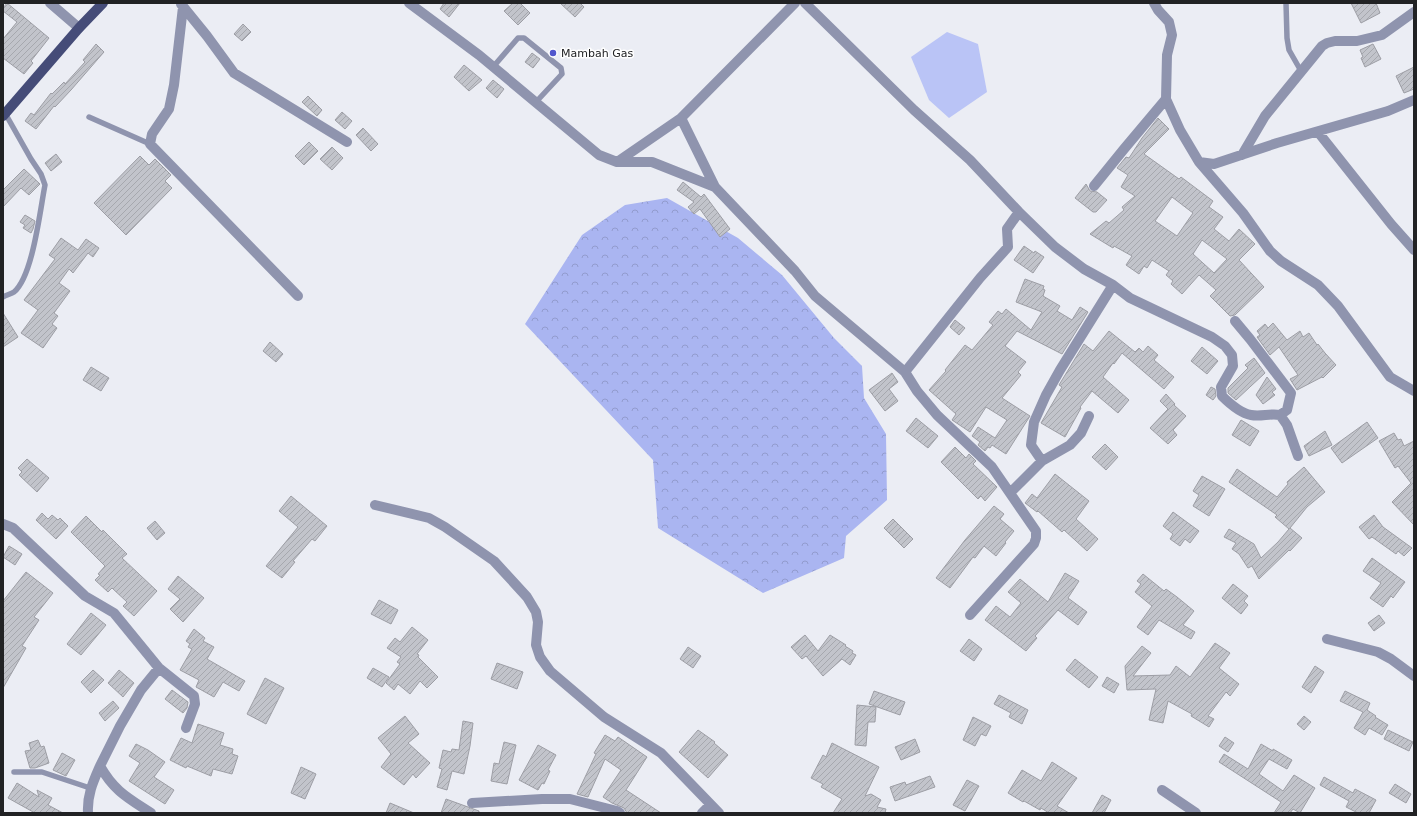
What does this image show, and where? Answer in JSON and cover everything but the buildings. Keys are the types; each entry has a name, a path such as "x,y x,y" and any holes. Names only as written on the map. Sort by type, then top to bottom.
{"main road":[{"path":"4,114 79,28 103,3"}],"street":[{"path":"50,3 79,28"},
{"path":"409,3 493,67 599,155 617,162 652,162 715,187"},
{"path":"617,162 681,118 795,3"},
{"path":"805,3 914,110 970,160 1055,247 1084,269 1113,285 1130,298 1212,337 1225,346 1232,355 1233,366 1222,387 1222,396 1232,406 1250,415 1280,415 1287,410 1291,393 1235,321"},
{"path":"1154,3 1169,22 1172,35 1167,56 1166,99 1180,130 1199,162 1243,213 1270,251 1281,261 1318,285 1338,306 1390,377 1414,391"},
{"path":"181,5 234,73 347,142"},
{"path":"181,5 174,85 169,109 152,134 150,144 298,296"},
{"path":"1242,155 1265,116 1322,46 1335,41 1357,41 1382,35 1414,12"},
{"path":"1094,186 1166,99"},
{"path":"1199,162 1214,164 1388,111 1414,100"},
{"path":"681,118 715,187 795,271 815,296 905,372 917,391 937,415 992,467 1036,532 1034,544 970,616"},
{"path":"1318,132 1391,224 1414,250"},
{"path":"1213,180 1214,164"},
{"path":"905,372 980,278 1008,247 1007,230 1020,212"},
{"path":"1042,461 1031,445 1034,422 1046,395 1060,370 1113,285"},
{"path":"1280,415 1287,426 1298,456"},
{"path":"1010,493 1042,461 1070,445 1081,433 1089,416"},
{"path":"375,505 429,518 445,526 494,561 527,597 536,612 538,622 536,645 540,657 550,671 604,717 661,753 719,813"},
{"path":"3,524 13,528 85,596 114,613 159,668 194,696 195,704 186,728"},
{"path":"1327,639 1378,652 1391,659 1414,676"},
{"path":"88,813 87,803 90,788 100,766 140,690 159,668"},
{"path":"100,766 107,779 119,791 151,813"},
{"path":"1162,790 1196,813"},
{"path":"472,803 570,799 620,813"},
{"path":"702,813 710,805"}],"lane":[{"path":"1286,3 1287,38 1289,50 1301,71"},
{"path":"493,67 518,38 524,38 561,68 562,74 536,102"},
{"path":"3,297 14,292 22,281 30,260 45,185 41,174 4,114"},
{"path":"89,117 150,144"},
{"path":"14,772 42,772 90,788"}],"shaded area":[{"path":"947,32 978,44 987,92 949,118 929,100 911,57"}],"green space":[{"path":"667,198 738,238 782,275 834,338 862,366 864,398 886,434 887,500 846,536 844,558 763,593 658,528 653,460 525,324 582,235 625,205"}],"place":[{"name":"Mambah Gas","path":"553,53"}]}
